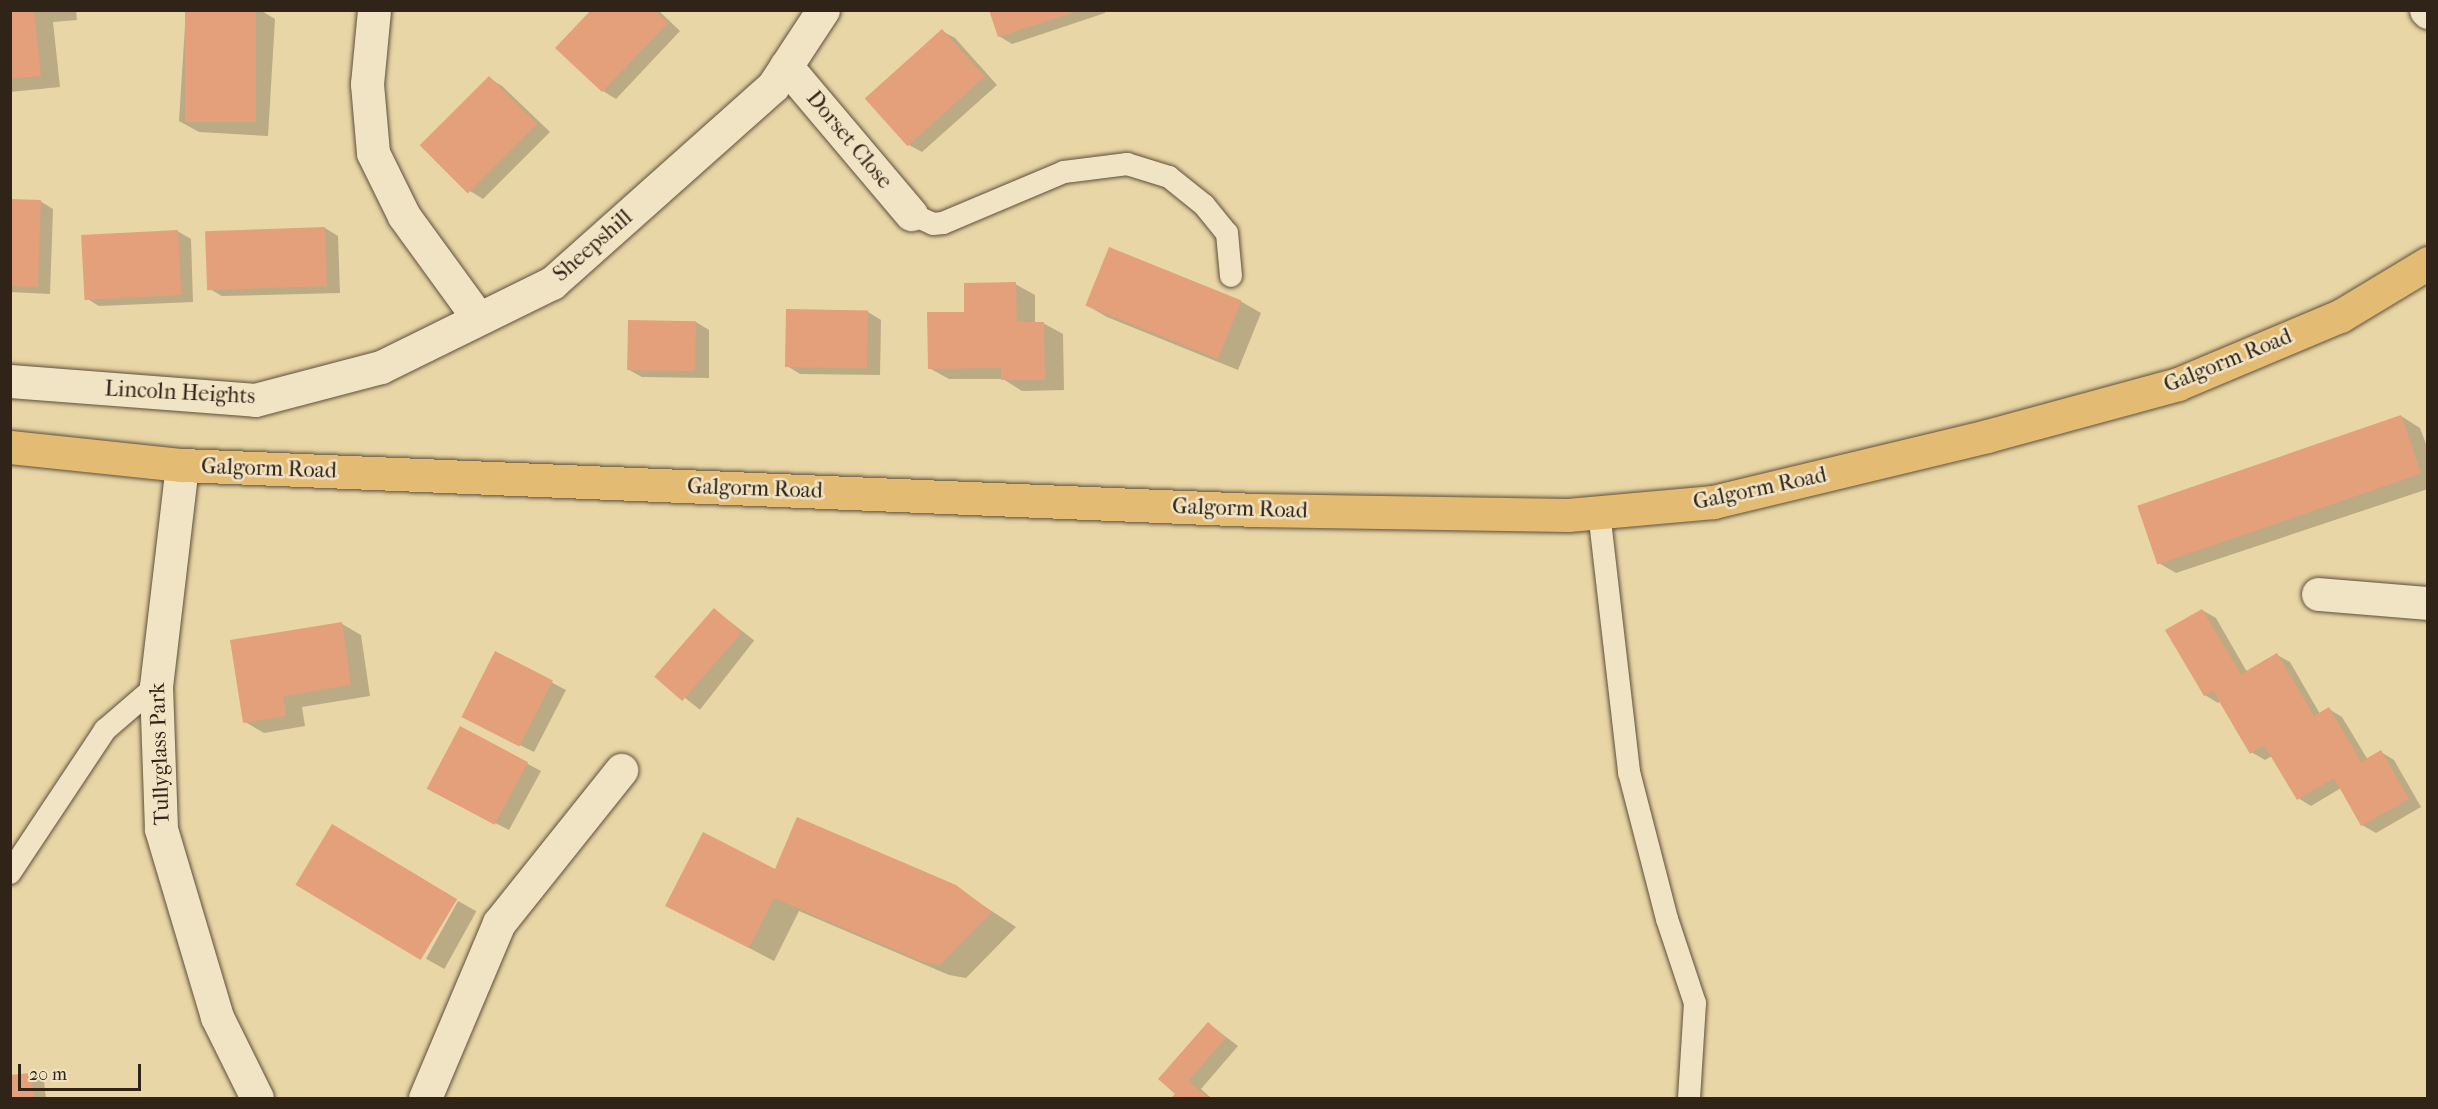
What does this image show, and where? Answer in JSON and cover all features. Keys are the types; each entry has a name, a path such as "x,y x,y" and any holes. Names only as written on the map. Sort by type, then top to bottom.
{"main road":[{"name":"Galgorm Road","path":"10,447 182,465 1256,510 1568,515 1713,502 1987,436 2178,384 2340,315 2427,263"}],"street":[{"path":"374,10 367,84 374,153 404,216 478,318"},
{"name":"Sheepshill","path":"478,318 552,283 773,86 824,10"},
{"name":"Dorset Close","path":"786,66 911,214"},
{"name":"Lincoln Heights","path":"10,381 255,400 381,367 478,318"},
{"name":"Tullyglass Park","path":"182,465 156,686 161,829 217,1017 257,1098"},
{"path":"2318,594 2427,603"},
{"path":"425,1098 499,922 621,770"}],"lane":[{"path":"911,214 933,224 943,223 1064,171 1127,164 1169,177 1204,205 1227,233 1231,276"},
{"path":"1599,512 1629,772 1667,919 1695,1003 1689,1098"},
{"path":"10,873 105,730 156,686"}],"building":[{"path":"10,10 34,10 41,76 10,79"},
{"path":"185,10 256,10 256,122 185,122"},
{"path":"591,10 655,10 668,23 602,92 555,48"},
{"path":"989,10 1078,10 1078,11 998,37"},
{"path":"942,29 985,77 908,146 865,99"},
{"path":"489,76 537,124 468,193 420,145"},
{"path":"10,199 41,200 38,287 10,286"},
{"path":"325,227 327,286 207,290 205,231"},
{"path":"178,230 181,295 85,300 81,235"},
{"path":"1109,247 1242,301 1218,359 1085,305"},
{"path":"1016,282 1017,322 1044,322 1045,380 1001,380 1001,368 928,369 927,312 964,312 964,283"},
{"path":"786,309 868,310 867,368 785,367"},
{"path":"628,320 696,321 695,371 627,370"},
{"path":"2401,415 2421,474 2157,564 2137,506"},
{"path":"714,608 742,632 682,701 654,677"},
{"path":"2202,609 2241,674 2277,653 2314,716 2329,707 2361,762 2381,750 2409,799 2361,826 2334,778 2297,800 2264,745 2250,754 2213,691 2204,696 2165,630"},
{"path":"342,622 351,685 283,696 286,716 243,723 230,640"},
{"path":"495,651 553,681 519,746 461,717"},
{"path":"460,726 528,762 495,825 427,789"},
{"path":"797,817 956,885 992,912 940,965 923,962 774,898 749,948 665,906 703,832 775,869"},
{"path":"332,824 457,899 421,960 295,885"},
{"path":"1208,1022 1226,1038 1188,1081 1209,1098 1171,1098 1175,1094 1158,1079"},
{"path":"31,1073 34,1098 10,1098 10,1075"}]}
